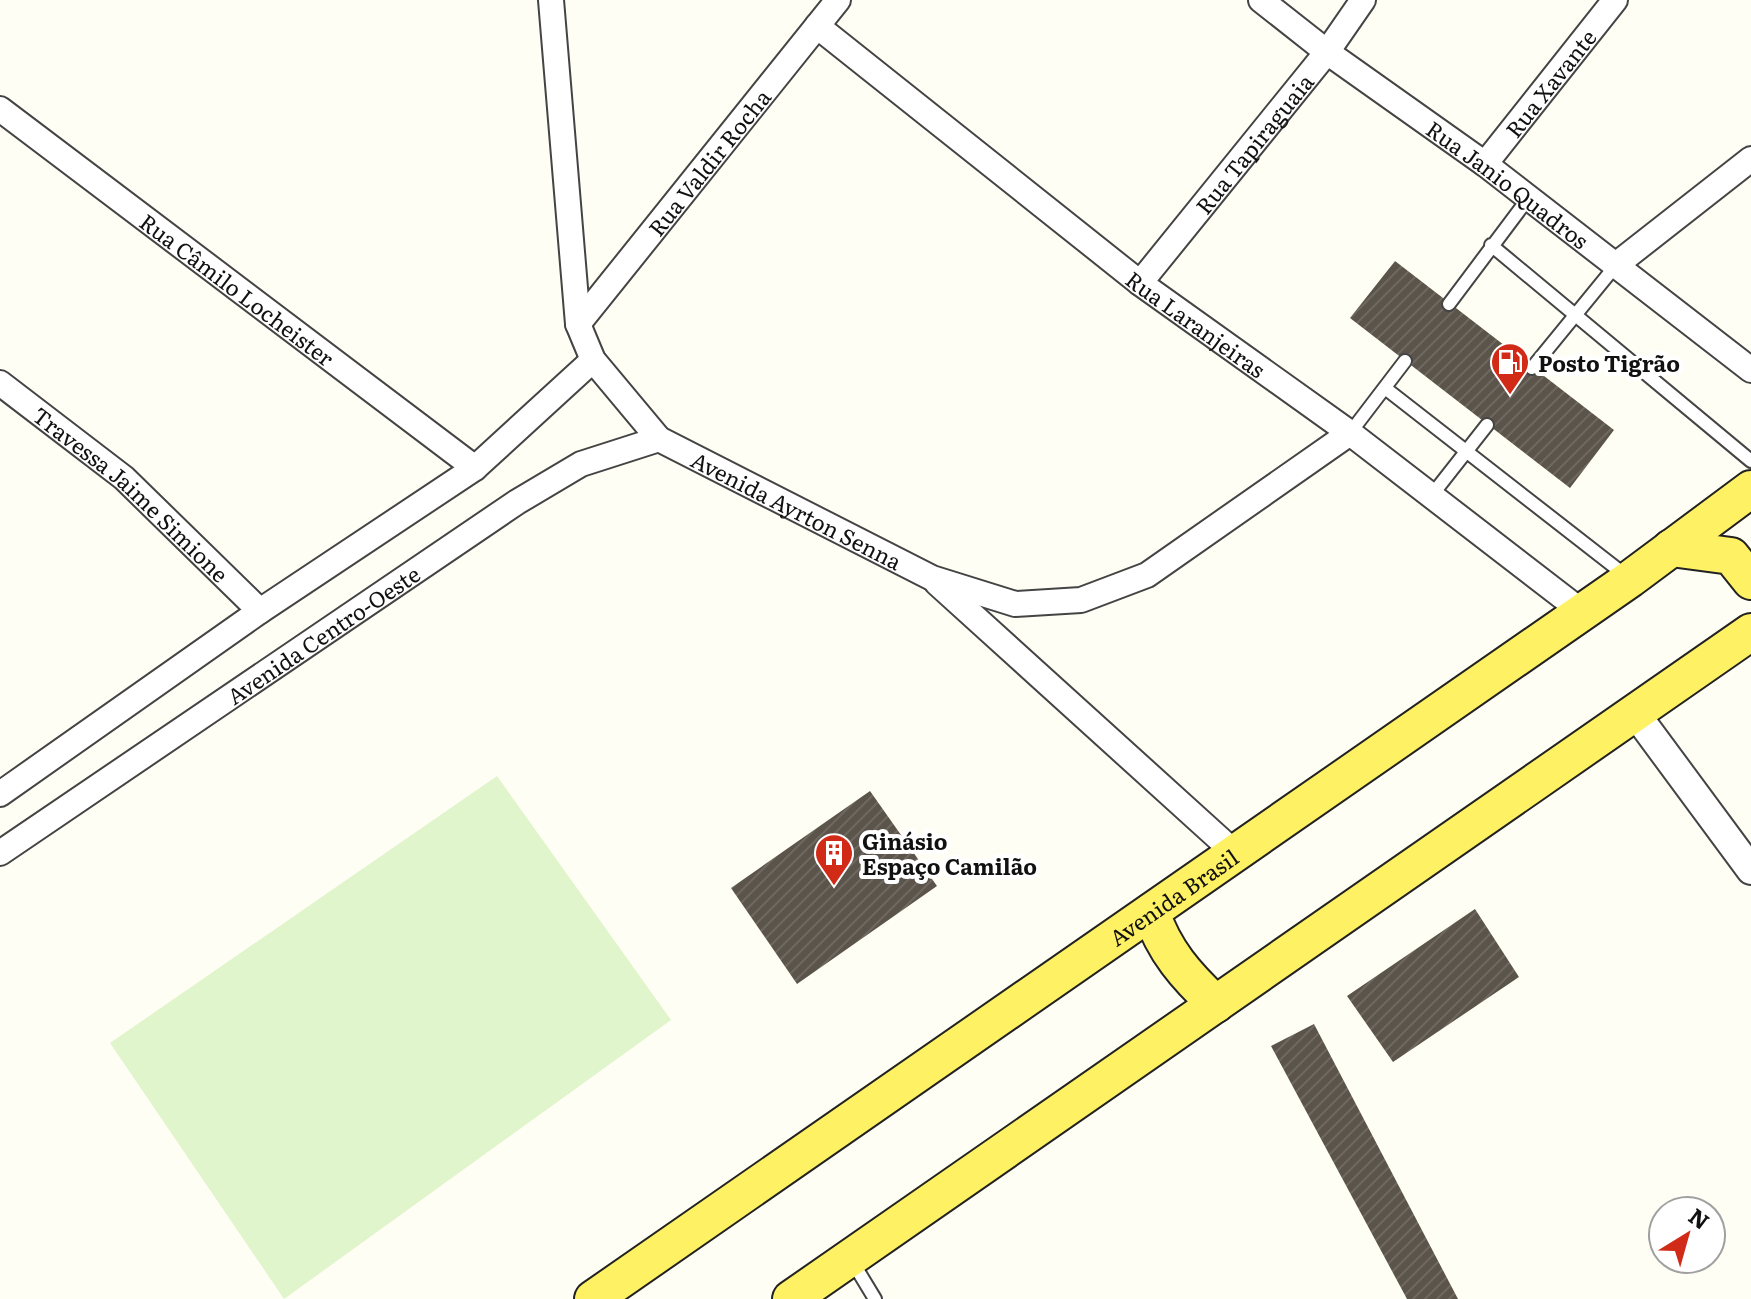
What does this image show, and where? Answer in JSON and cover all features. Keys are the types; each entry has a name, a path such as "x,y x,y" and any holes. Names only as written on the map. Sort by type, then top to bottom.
{"main road":[{"name":"Avenida Brasil","path":"593,1299 1630,579 1751,489"},
{"path":"1671,548 1731,556 1751,581"},
{"path":"791,1299 1635,713 1749,626"},
{"path":"1151,912 1161,942 1187,977 1216,1004"}],"street":[{"name":"Avenida Ayrton Senna","path":"551,0 578,324 593,360 659,439 932,578 1015,604 1081,600 1147,575 1350,433"},
{"name":"Rua Valdir Rocha","path":"578,324 838,0"},
{"name":"Rua Janio Quadros","path":"1261,0 1327,52 1485,164 1527,200 1617,264 1751,370"},
{"name":"Rua Tapiraguaia","path":"1140,283 1327,52 1363,0"},
{"name":"Rua Xavante","path":"1485,164 1615,0"},
{"name":"Rua Laranjeiras","path":"817,26 1140,283 1350,433 1581,611"},
{"name":"Rua Câmilo Locheister","path":"0,109 475,468"},
{"path":"1617,264 1751,159"},
{"path":"0,794 260,611 475,468 593,360"},
{"name":"Travessa Jaime Simione","path":"0,383 124,478 260,611"},
{"name":"Avenida Centro-Oeste","path":"6,840 517,502 581,464 659,439"},
{"path":"932,578 1235,853"},
{"path":"1635,713 1751,870"}],"lane":[{"path":"1449,304 1527,200"},
{"path":"1491,245 1751,461"},
{"path":"1532,368 1617,264"},
{"path":"1350,433 1405,361"},
{"path":"1385,388 1630,579"},
{"path":"1432,495 1487,425"},
{"path":"850,1258 875,1299"}],"green space":[{"path":"497,776 671,1020 284,1299 110,1043"}],"building":[{"name":"Posto Tigrão","path":"1395,261 1614,430 1570,488 1350,318"},
{"name":"Ginásio Espaço Camilão","path":"870,791 937,886 797,984 731,888"},
{"path":"1475,909 1519,977 1393,1062 1347,996"},
{"path":"1314,1024 1458,1299 1407,1299 1271,1046"}],"place":[{"name":"Posto Tigrão","path":"1510,396"},
{"name":"Ginásio Espaço Camilão","path":"834,887"}]}
